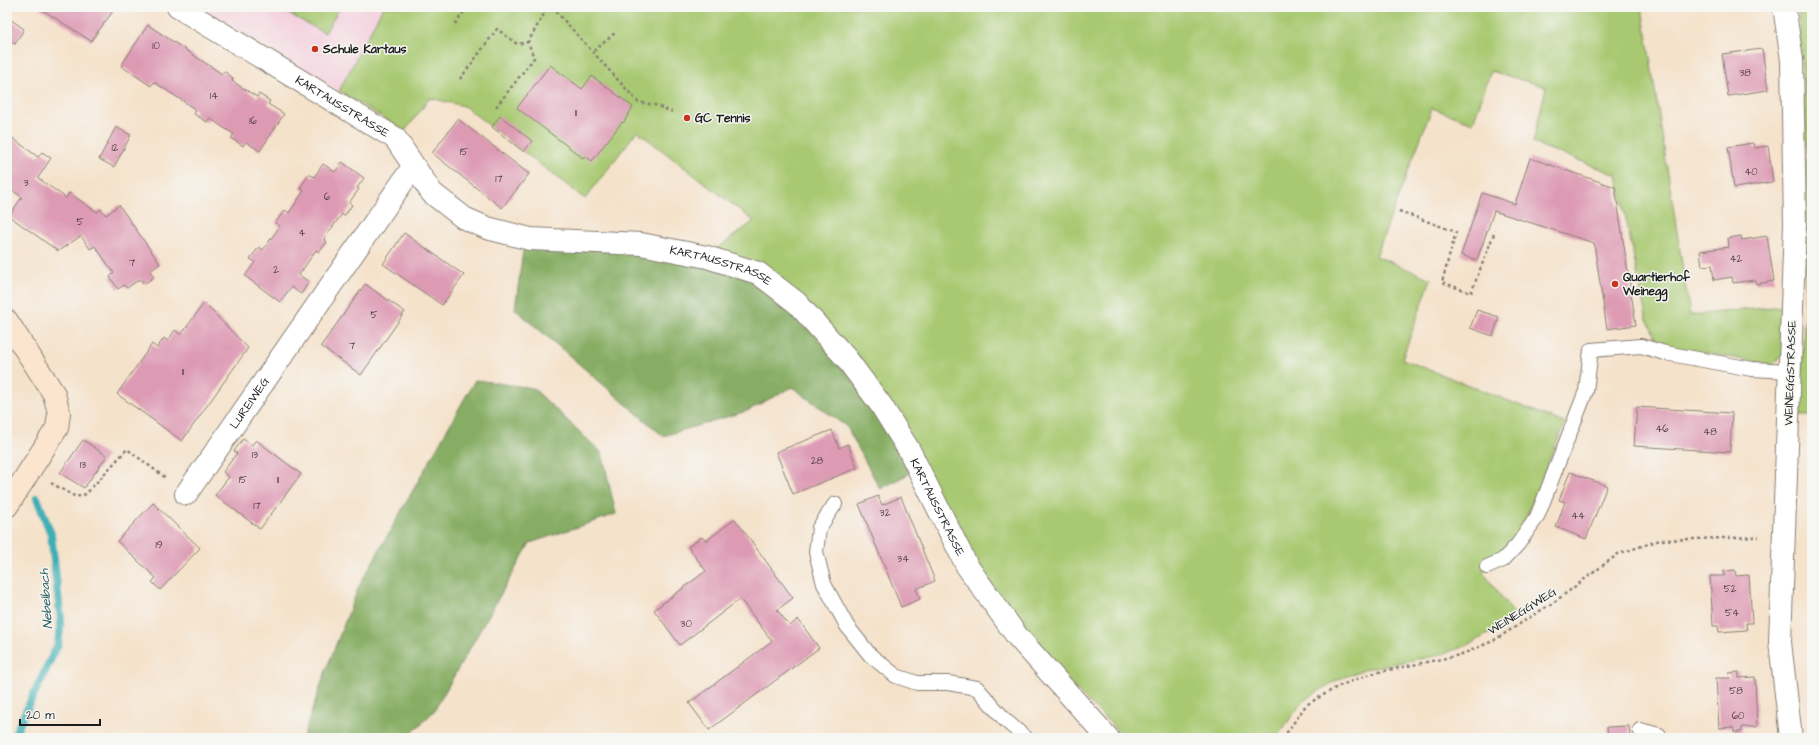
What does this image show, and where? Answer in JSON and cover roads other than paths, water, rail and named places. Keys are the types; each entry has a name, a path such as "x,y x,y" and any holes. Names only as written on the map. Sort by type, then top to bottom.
{"street":[{"name":"KARTAUSSTRASSE","path":"178,7 395,138 413,167 436,198 464,218 487,228 530,239 641,244 707,256 758,273 797,303 846,358 881,405 909,450 967,566 1017,636 1108,738"},
{"name":"WEINEGGSTRASSE","path":"1784,7 1792,60 1795,224 1780,642 1791,738"},
{"name":"LUREIWEG","path":"186,494 413,167"},
{"path":"7,321 54,394 59,414 57,428 7,506"}],"lane":[{"path":"1487,567 1503,560 1518,544 1537,517 1586,391 1591,350 1641,346 1666,353 1752,369 1790,371"},
{"path":"835,504 819,528 816,552 824,584 846,626 870,655 896,676 917,683 948,682 977,688 1006,721 1026,738"},
{"path":"1640,730 1659,735 1660,738"}],"waterway":[{"name":"Nebelbach","path":"13,738 58,644 61,621 51,534 37,498"}],"place":[{"name":"Schule Kartaus","path":"315,49"},
{"name":"GC Tennis","path":"687,118"},
{"name":"Quartierhof Weinegg","path":"1615,284"}]}
